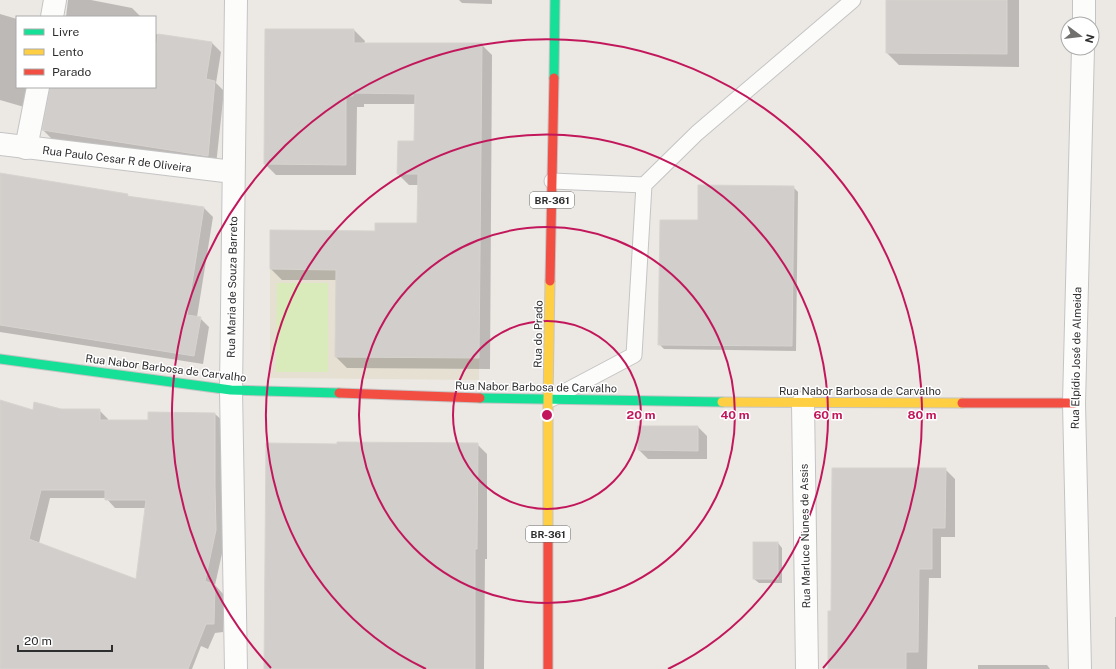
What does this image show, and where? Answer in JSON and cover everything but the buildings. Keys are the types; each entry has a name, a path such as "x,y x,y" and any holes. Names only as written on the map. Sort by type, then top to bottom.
{"street":[{"path":"52,16 55,0"},
{"name":"Rua Maria de Souza Barreto","path":"236,0 231,390 236,669"},
{"name":"Rua do Prado","path":"548,669 548,400 555,0"},
{"path":"1084,0 1084,16"},
{"name":"Rua Elpídio José de Almeida","path":"1080,669 1074,403 1083,56"},
{"path":"26,148 38,88"},
{"name":"Rua Paulo Cesar R de Oliveira","path":"0,144 233,172"},
{"name":"Rua Nabor Barbosa de Carvalho","path":"0,359 231,390 548,400 803,403 1074,403"},
{"name":"Rua Marluce Nunes de Assis","path":"803,403 807,669"}],"lane":[{"path":"548,400 634,354 644,185 697,133 853,0"},
{"path":"552,181 644,185"}],"shaded area":[{"path":"270,269 480,270 479,380 270,378"}],"green space":[{"path":"277,283 328,283 328,372 276,372"}],"traffic: fast":[{"path":"554,78 555,0"},
{"path":"0,359 231,390 339,393"},
{"path":"480,398 722,402"}],"traffic: slow":[{"path":"548,531 550,281"},
{"path":"722,402 962,403"}],"traffic: jam":[{"path":"550,281 554,78"},
{"path":"339,393 480,398"},
{"path":"962,403 1074,403"},
{"path":"548,531 548,669"}]}
